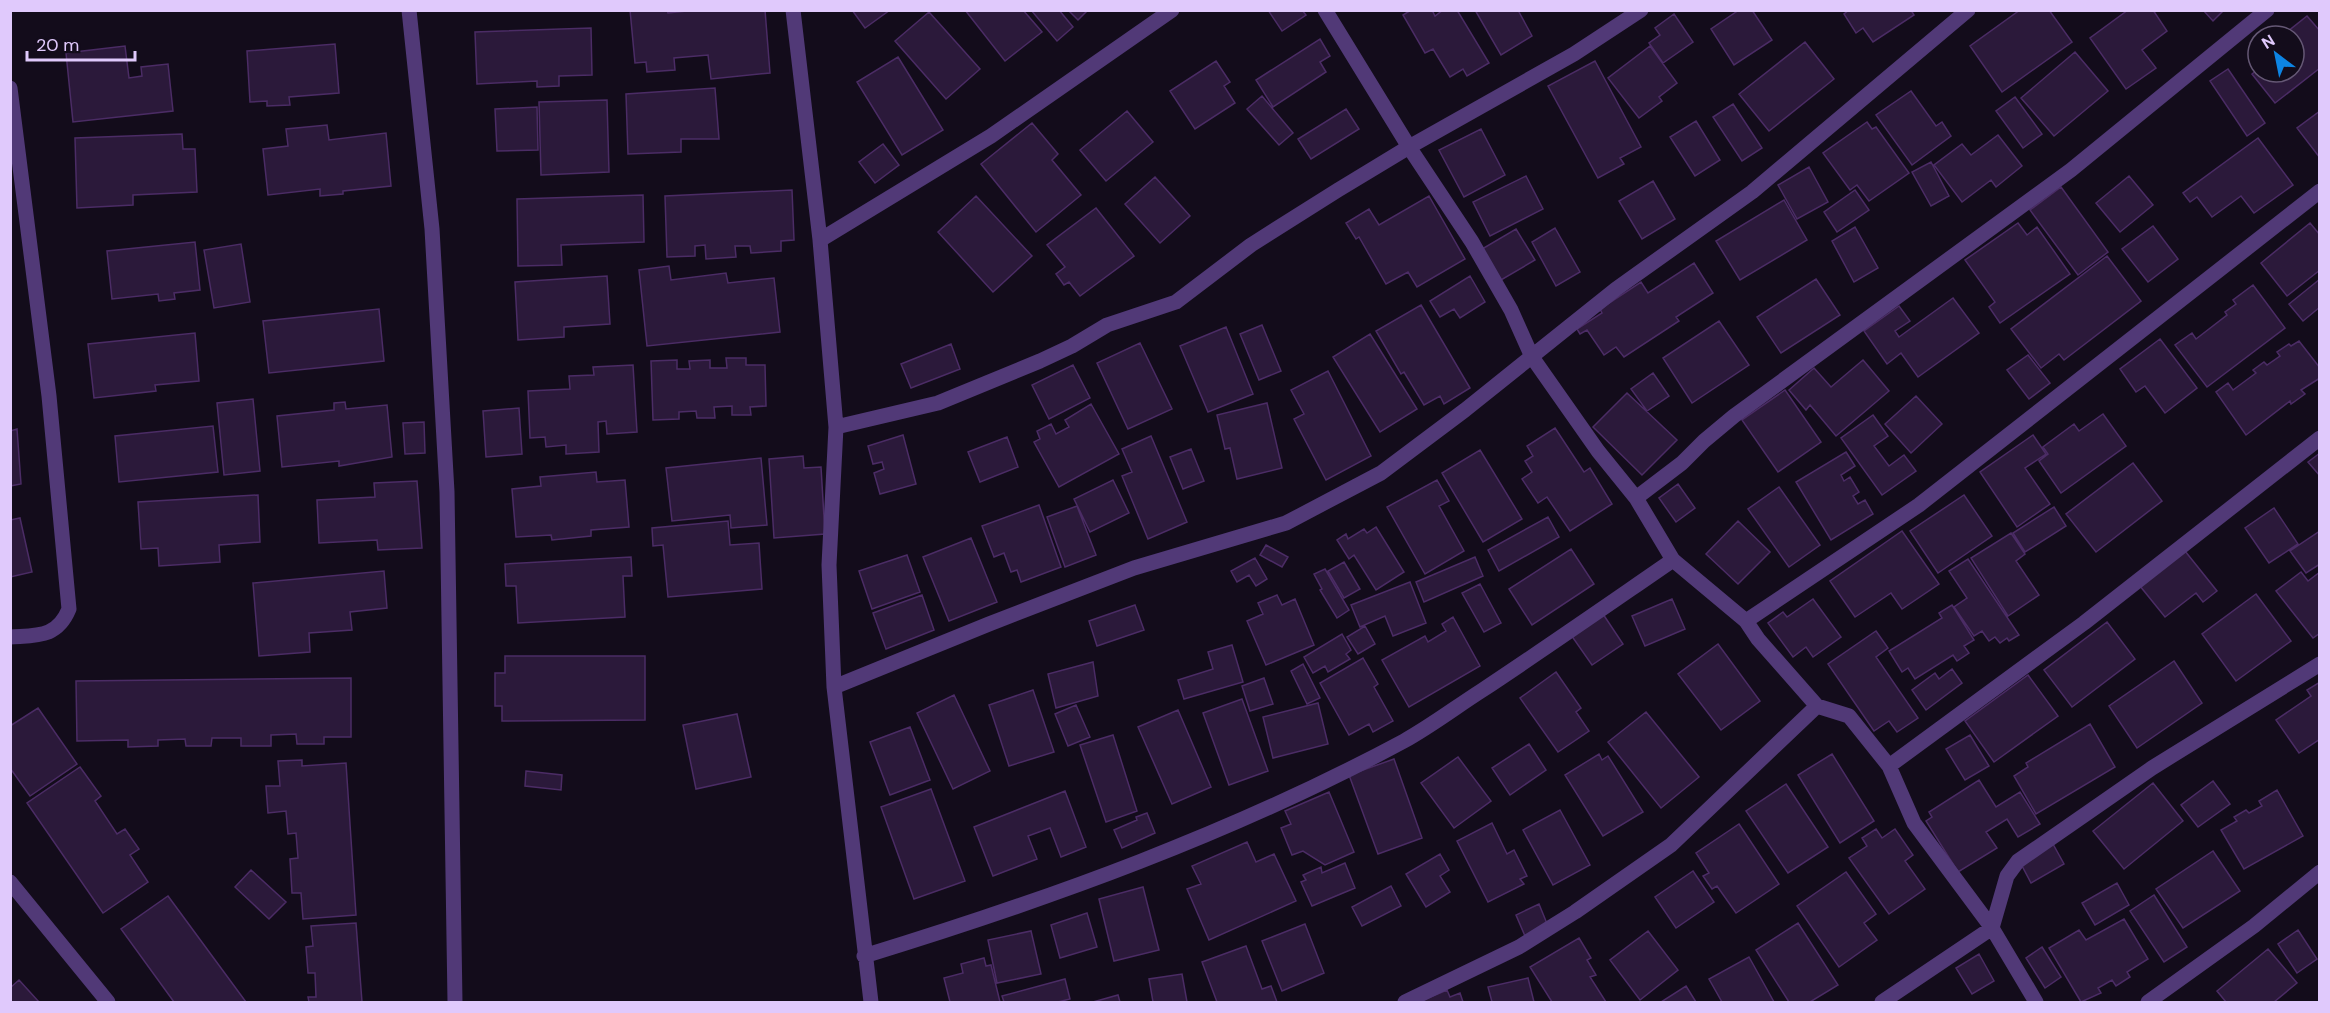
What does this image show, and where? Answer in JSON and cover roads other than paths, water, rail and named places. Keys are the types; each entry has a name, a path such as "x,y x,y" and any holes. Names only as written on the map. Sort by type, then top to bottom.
{"street":[{"path":"409,10 432,229 447,492 455,1002"},
{"path":"793,10 820,240 836,427 829,566 834,687 871,1002"},
{"path":"820,240 991,136 1172,10"},
{"path":"1325,10 1409,147 1472,242 1511,310 1532,357 1598,451 1636,498 1673,560 1746,621 1758,639 1817,706 1849,716 1889,766 1914,823 1992,928 2036,1002"},
{"path":"836,427 939,403 1040,361 1107,325 1176,302 1251,245 1409,147 1564,60 1641,10"},
{"path":"834,687 1134,568 1286,523 1381,473 1616,289 1752,192 1968,10"},
{"path":"1636,498 1682,462 1734,416 2080,163 2267,10"},
{"path":"10,88 49,396 69,609 63,623 46,634 10,637"},
{"path":"1746,621 1919,505 2319,191"},
{"path":"1889,766 2084,623 2319,438"},
{"path":"864,956 948,930 1139,863 1264,811 1407,740 1673,560"},
{"path":"1882,1002 1992,928 2007,876 2018,861 2152,768 2319,664"},
{"path":"1405,1002 1519,947 1575,912 1671,845 1817,706"},
{"path":"2148,1002 2254,926 2319,872"},
{"path":"10,882 108,1002"}]}
